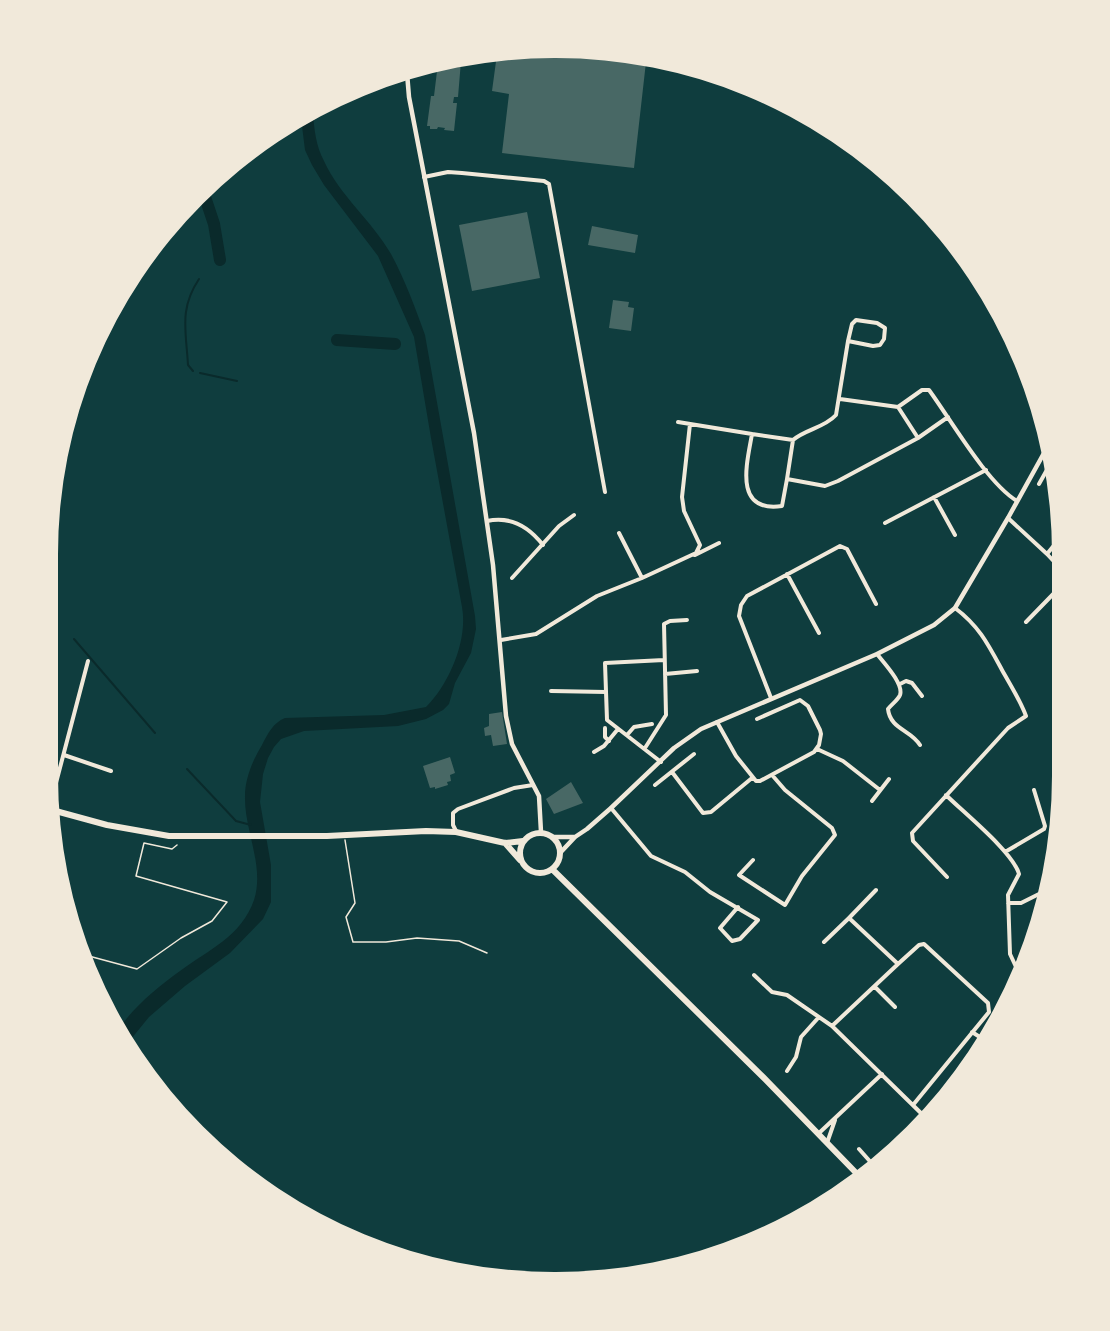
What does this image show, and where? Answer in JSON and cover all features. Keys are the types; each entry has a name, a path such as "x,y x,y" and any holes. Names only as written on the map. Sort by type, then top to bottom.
{"main road":[{"path":"60,812 139,832 169,836 344,835 403,831 456,832 505,843 523,841"},
{"path":"505,843 528,870 534,873 547,872 552,869 560,853 559,847 552,837 541,832 530,835 523,841 520,848 520,860"},
{"path":"552,869 855,1172"}],"street":[{"path":"408,81 474,433 501,640 506,716 512,744 539,796 541,832"},
{"path":"424,177 448,172 544,181 549,184 606,492"},
{"path":"752,435 745,478 750,495 763,504 782,506 793,440 797,436 828,424 836,415 840,399 848,341 852,324 856,320 877,322 885,328 884,339 880,345 873,346 848,341"},
{"path":"840,399 899,406 922,390 929,390 986,470 1007,495 1017,501"},
{"path":"899,406 918,438"},
{"path":"787,479 825,486 838,481 918,438 948,417"},
{"path":"678,422 793,440"},
{"path":"689,558 696,553 700,544 684,511 682,497 690,424"},
{"path":"560,853 674,748 701,729 877,654 934,625 955,608 1042,457"},
{"path":"885,523 986,470"},
{"path":"1039,484 1045,475"},
{"path":"934,497 955,535"},
{"path":"512,578 559,526 574,515"},
{"path":"1008,518 1052,559"},
{"path":"487,521 495,519 516,522 534,533 543,545"},
{"path":"619,533 642,578"},
{"path":"501,640 536,634 597,596 689,558 719,543"},
{"path":"771,698 739,616 741,605 747,596 840,546 848,549 876,604"},
{"path":"1047,554 1052,548"},
{"path":"787,574 819,633"},
{"path":"1026,622 1052,595"},
{"path":"947,877 911,837 912,833 1008,728 1026,716 983,634 969,618 955,608"},
{"path":"645,748 666,715 664,624 670,621 687,620"},
{"path":"877,654 900,684 900,697 888,709 889,716 899,728 914,737 920,745"},
{"path":"58,773 88,660"},
{"path":"661,762 607,720 605,663 664,660"},
{"path":"665,674 697,671"},
{"path":"900,684 910,682 922,696"},
{"path":"551,691 606,692"},
{"path":"717,721 736,756 752,778 760,781 817,749 821,734 804,701 797,700 757,720"},
{"path":"627,735 634,727 652,724"},
{"path":"605,728 605,737 609,741"},
{"path":"594,752 609,741 618,729"},
{"path":"817,749 843,761 880,790"},
{"path":"655,785 694,754"},
{"path":"64,755 111,771"},
{"path":"672,772 703,813 711,812 752,778"},
{"path":"753,860 739,875 785,905 802,876 835,835 832,828 786,790 772,775"},
{"path":"872,801 889,779"},
{"path":"456,832 452,819 453,813 458,809 514,788 533,785"},
{"path":"1005,852 1044,829 1035,790"},
{"path":"946,795 1005,852 1017,868 1019,874 1008,895 1010,954 1015,964"},
{"path":"611,808 651,856 684,872 710,892 738,907 758,920 740,939 732,941 720,928 738,907"},
{"path":"552,837 575,837"},
{"path":"824,942 876,890"},
{"path":"1008,903 1021,903 1037,895"},
{"path":"849,918 898,964"},
{"path":"832,1026 919,945 924,944 988,1003 989,1012 913,1105"},
{"path":"754,975 772,992 788,995 832,1026 920,1112"},
{"path":"875,987 895,1007"},
{"path":"787,1071 796,1057 801,1037 819,1017"},
{"path":"972,1032 978,1036"},
{"path":"818,1134 882,1074"},
{"path":"827,1143 836,1119"},
{"path":"811,1126 824,1129"},
{"path":"859,1149 869,1160"}],"path":[{"path":"344,835 355,903 346,917 352,942 386,942 417,938 459,941 487,953"},
{"path":"93,957 137,969 181,938 212,921 227,902 136,876 144,843 172,849 177,845"}],"water":[{"path":"314,121 319,149 331,174 391,254 414,304 425,335 476,629 471,653 455,683 449,704 443,710 426,719 398,726 304,731 281,739 274,747 263,774 260,802 271,865 271,902 263,919 230,953 185,986 149,1017 133,1037 124,1022 131,1014 162,984 223,942 241,924 254,900 257,887 256,861 246,809 245,789 253,763 271,729 285,718 384,715 426,707 443,686 460,646 462,607 414,337 378,256 324,185 305,150 302,128"}],"building":[{"path":"555,58 645,67 634,168 502,153 509,94 492,91 496,62"},
{"path":"460,68 458,97 454,97 453,103 457,103 454,131 438,127 430,129 430,126 427,126 431,96 434,96 437,73"},
{"path":"527,212 540,278 472,291 459,225"},
{"path":"592,226 638,235 635,253 588,245"},
{"path":"613,300 629,302 628,307 634,308 631,331 609,328"},
{"path":"502,712 507,744 493,746 491,735 485,736 484,728 489,726 489,714"},
{"path":"450,757 455,773 450,775 451,781 447,782 448,785 435,789 435,787 430,788 423,766"},
{"path":"571,782 583,803 554,814 546,799"}],"waterway":[{"path":"207,202 214,224 220,260"},
{"path":"193,371 188,365 185,320 189,300 199,279"},
{"path":"337,340 395,344"},
{"path":"200,373 237,381"},
{"path":"74,639 155,733"},
{"path":"187,769 236,821 251,825"}]}
